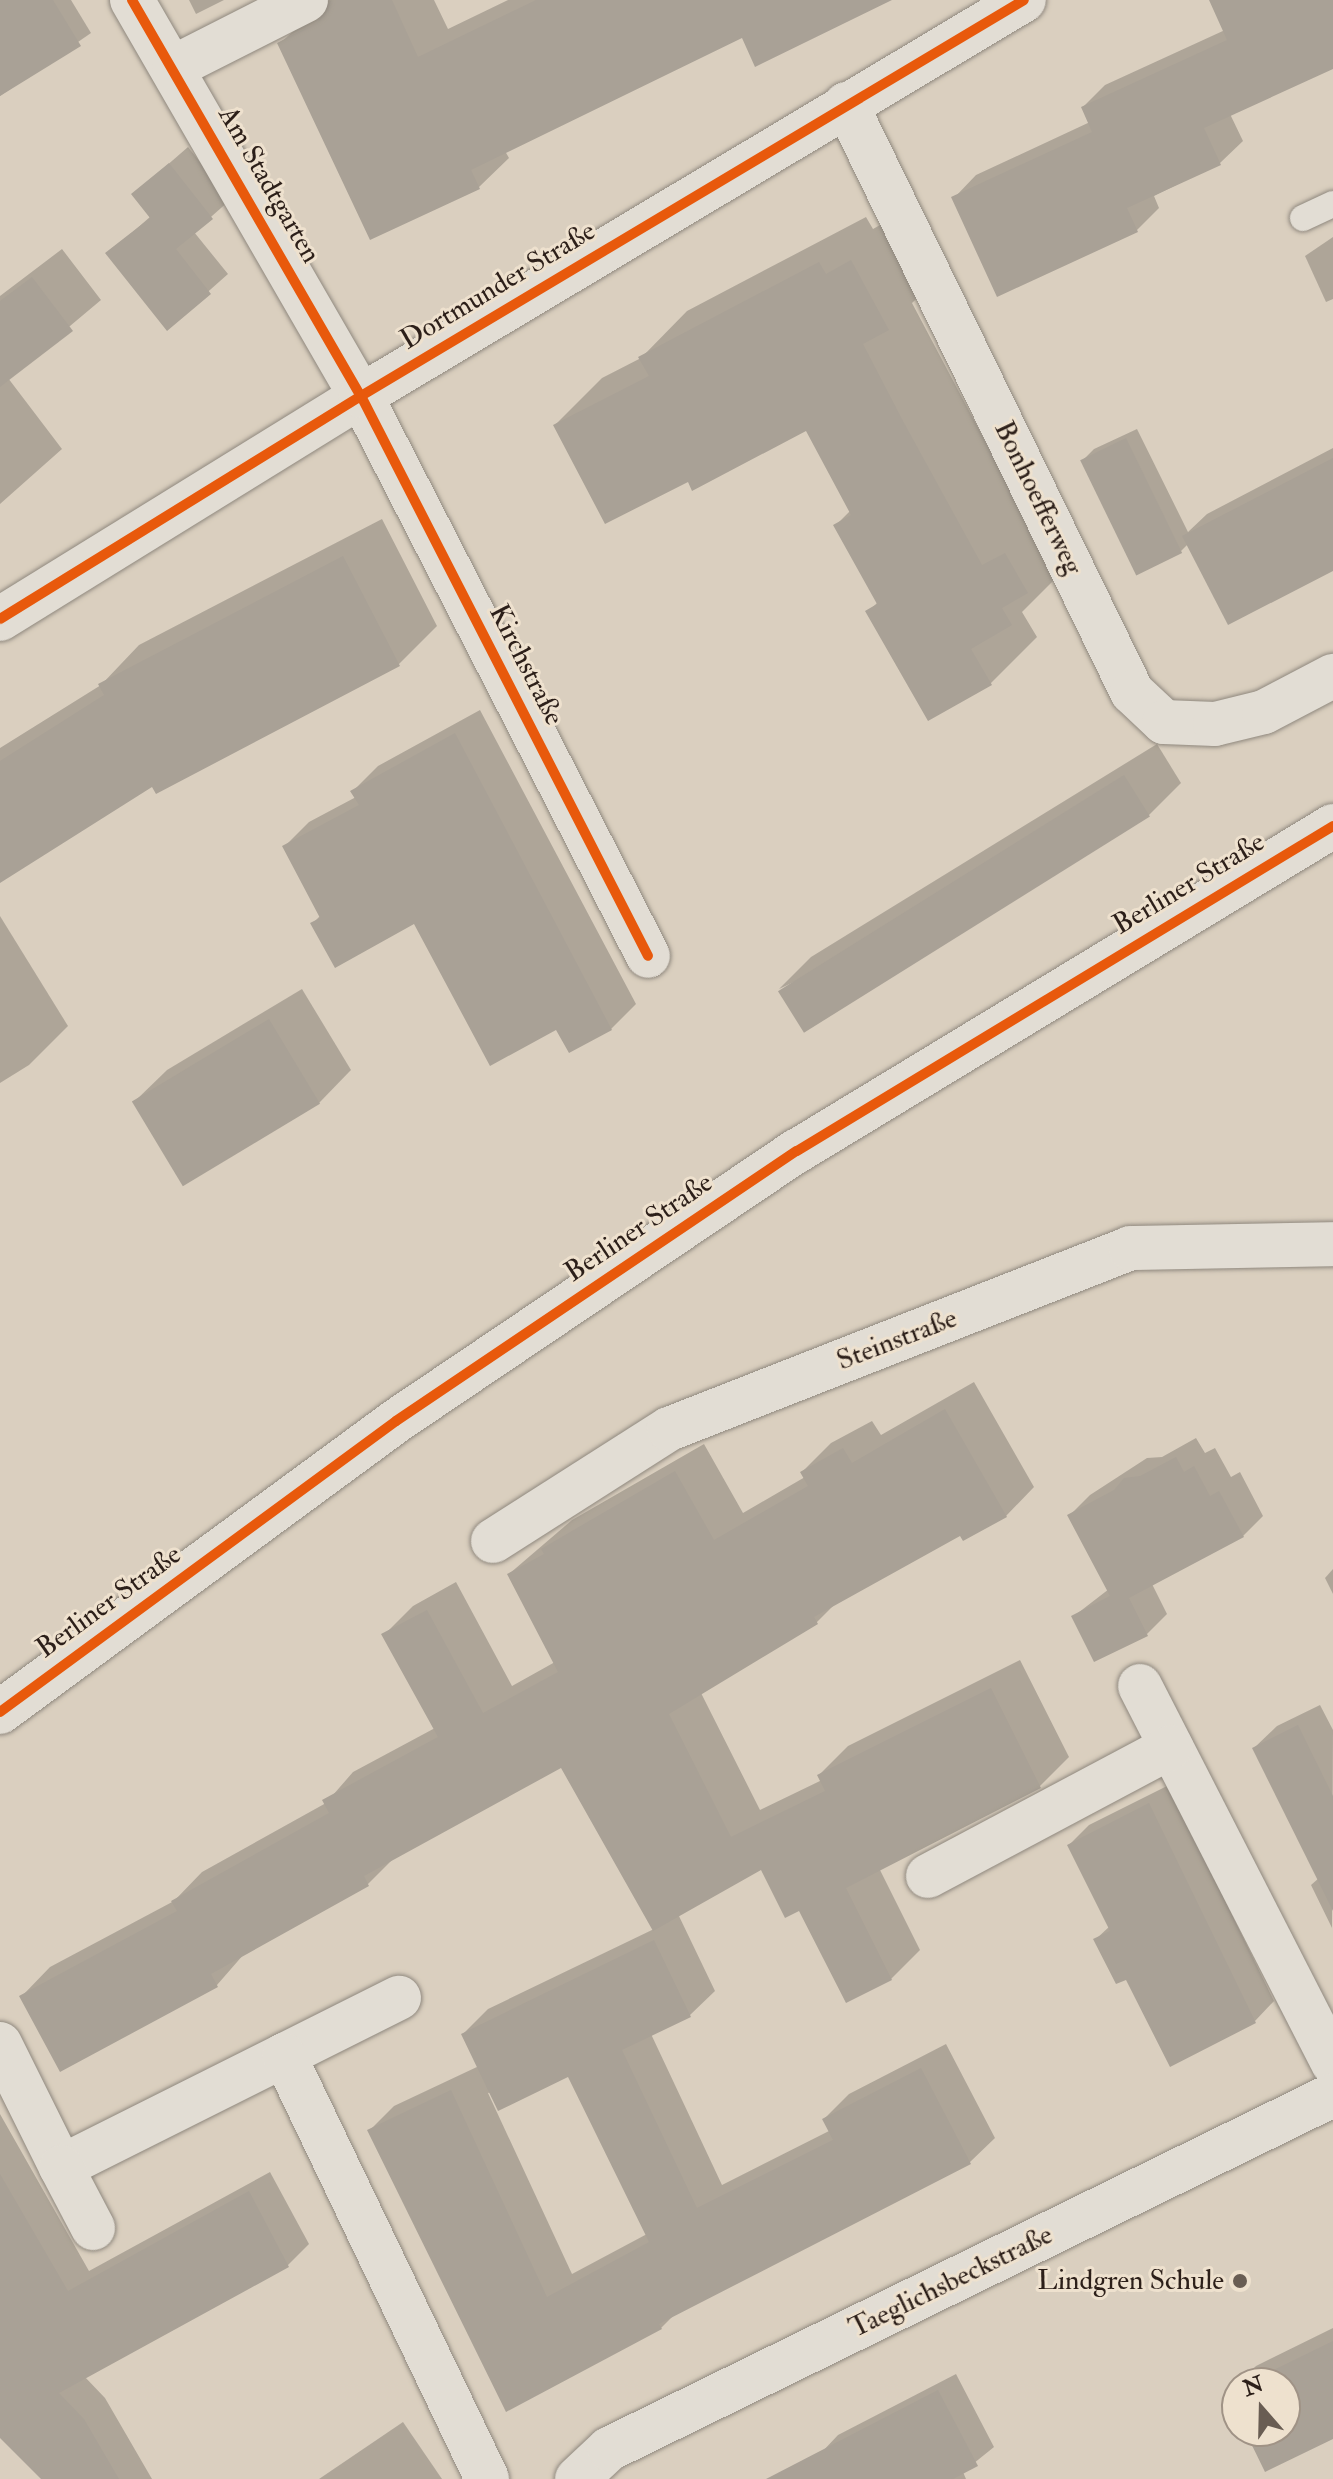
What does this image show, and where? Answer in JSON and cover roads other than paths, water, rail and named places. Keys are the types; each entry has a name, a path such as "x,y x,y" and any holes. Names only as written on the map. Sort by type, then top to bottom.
{"street":[{"name":"Am Stadtgarten","path":"132,0 174,67 361,396"},
{"path":"174,67 306,0"},
{"name":"Dortmunder Straße","path":"0,619 361,396 1024,0"},
{"name":"Bonhoefferweg","path":"846,104 1132,692 1164,722 1215,724 1264,712 1333,676"},
{"name":"Kirchstraße","path":"361,396 648,956"},
{"name":"Berliner Straße","path":"0,1712 396,1421 797,1151 1333,826"},
{"name":"Steinstraße","path":"493,1541 669,1429 1130,1248 1333,1244"},
{"path":"1140,1686 1333,2063"},
{"path":"928,1876 1171,1747"},
{"path":"61,2167 399,1998"},
{"path":"0,2044 93,2228"},
{"path":"284,2055 487,2479"},
{"name":"Taeglichsbeckstraße","path":"577,2479 609,2449 1333,2095"}],"lane":[{"path":"1303,218 1333,204"}],"place":[{"name":"Lindgren Schule","path":"1240,2281"}]}
